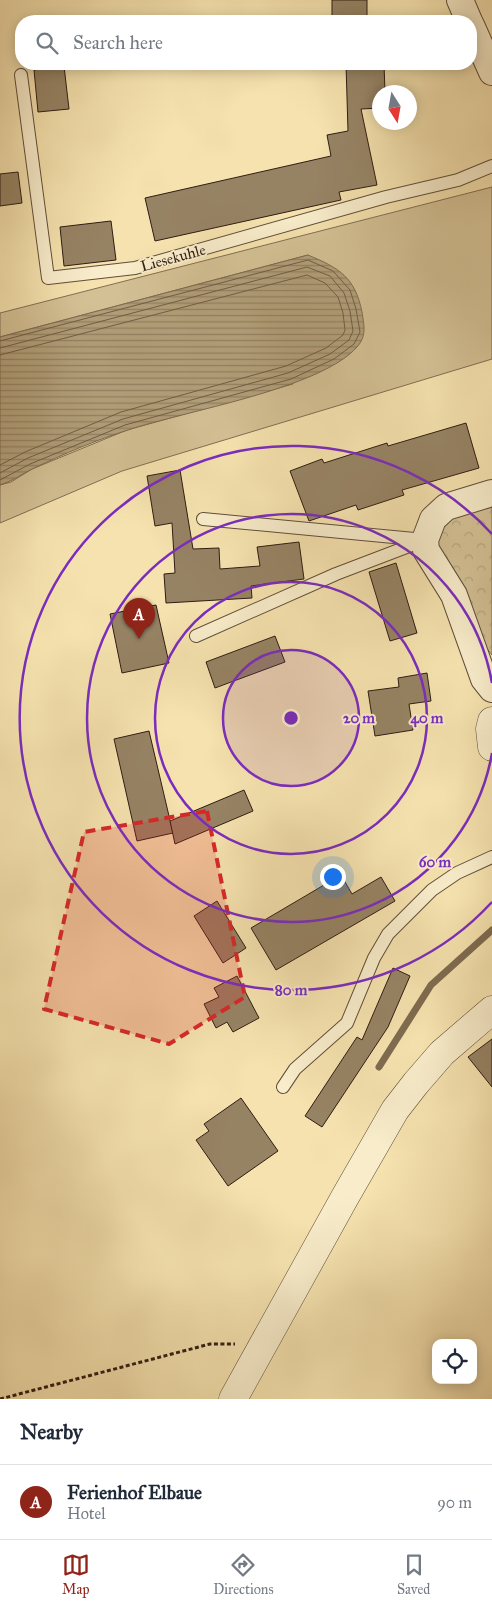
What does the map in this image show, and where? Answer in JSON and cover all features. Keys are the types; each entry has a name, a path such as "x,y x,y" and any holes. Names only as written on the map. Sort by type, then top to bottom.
{"street":[{"path":"460,0 466,15"},
{"path":"477,38 492,72"},
{"path":"492,493 446,507 433,518 425,540 426,550 454,595 484,679 492,689"},
{"path":"492,721 490,729 492,747"},
{"path":"233,1399 396,1110 416,1082 442,1053 492,1010"}],"lane":[{"name":"Liesekuhle","path":"21,75 48,278 135,268 386,197 458,180 492,166"},
{"path":"203,519 425,540"},
{"path":"196,636 336,574 425,540"},
{"path":"283,1087 295,1068 347,1023 374,958 388,934 432,890 457,873 492,857"}],"path":[{"path":"0,1398 210,1344 227,1343 244,1346 258,1354"}],"highlighted area":[{"path":"207,811 245,997 169,1044 44,1009 84,832"}],"green space":[{"path":"492,187 492,359 122,471 0,523 0,485 11,482 32,469 127,430 293,384 308,255 0,337 0,313"},
{"path":"492,501 492,655 485,646 435,546 444,523 470,507"}],"water":[{"path":"308,255 329,264 344,275 355,290 359,300 364,335 357,347 339,362 283,387 104,438 0,485 0,337"}],"building":[{"path":"332,0 367,0 367,15 332,15"},
{"path":"34,70 64,70 69,109 38,112"},
{"path":"346,70 384,70 385,85 372,85 372,108 361,109 377,185 339,192 341,200 155,241 145,198 331,156 327,135 348,131"},
{"path":"18,172 22,203 0,206 0,174"},
{"path":"111,221 116,260 64,266 60,227"},
{"path":"466,423 479,468 402,490 404,495 358,510 356,505 309,521 290,471 322,459 324,463 387,443 388,446"},
{"path":"180,470 193,549 219,548 220,569 260,566 257,547 299,542 304,579 251,586 252,598 166,603 164,574 175,573 172,523 155,526 147,476"},
{"path":"396,563 417,633 390,641 369,572"},
{"path":"156,605 169,663 122,673 110,614"},
{"path":"275,636 285,662 215,688 206,662"},
{"path":"427,673 431,701 409,704 413,730 375,736 368,691 399,687 398,678"},
{"path":"149,731 173,833 137,841 114,739"},
{"path":"244,790 253,811 175,844 170,821"},
{"path":"341,875 352,894 381,877 395,901 276,970 251,928"},
{"path":"217,901 246,948 223,963 194,916"},
{"path":"393,968 410,976 388,1027 322,1127 305,1116 357,1037 362,1040"},
{"path":"237,976 259,1018 233,1032 227,1022 216,1028 204,1004 219,997 214,988"},
{"path":"492,1039 492,1087 468,1057"},
{"path":"241,1098 278,1151 228,1186 196,1140 209,1131 204,1124"}],"waterway":[{"path":"379,1067 431,985 492,930"}],"place":[{"name":"Ferienhof Elbaue","path":"139,639"}]}
